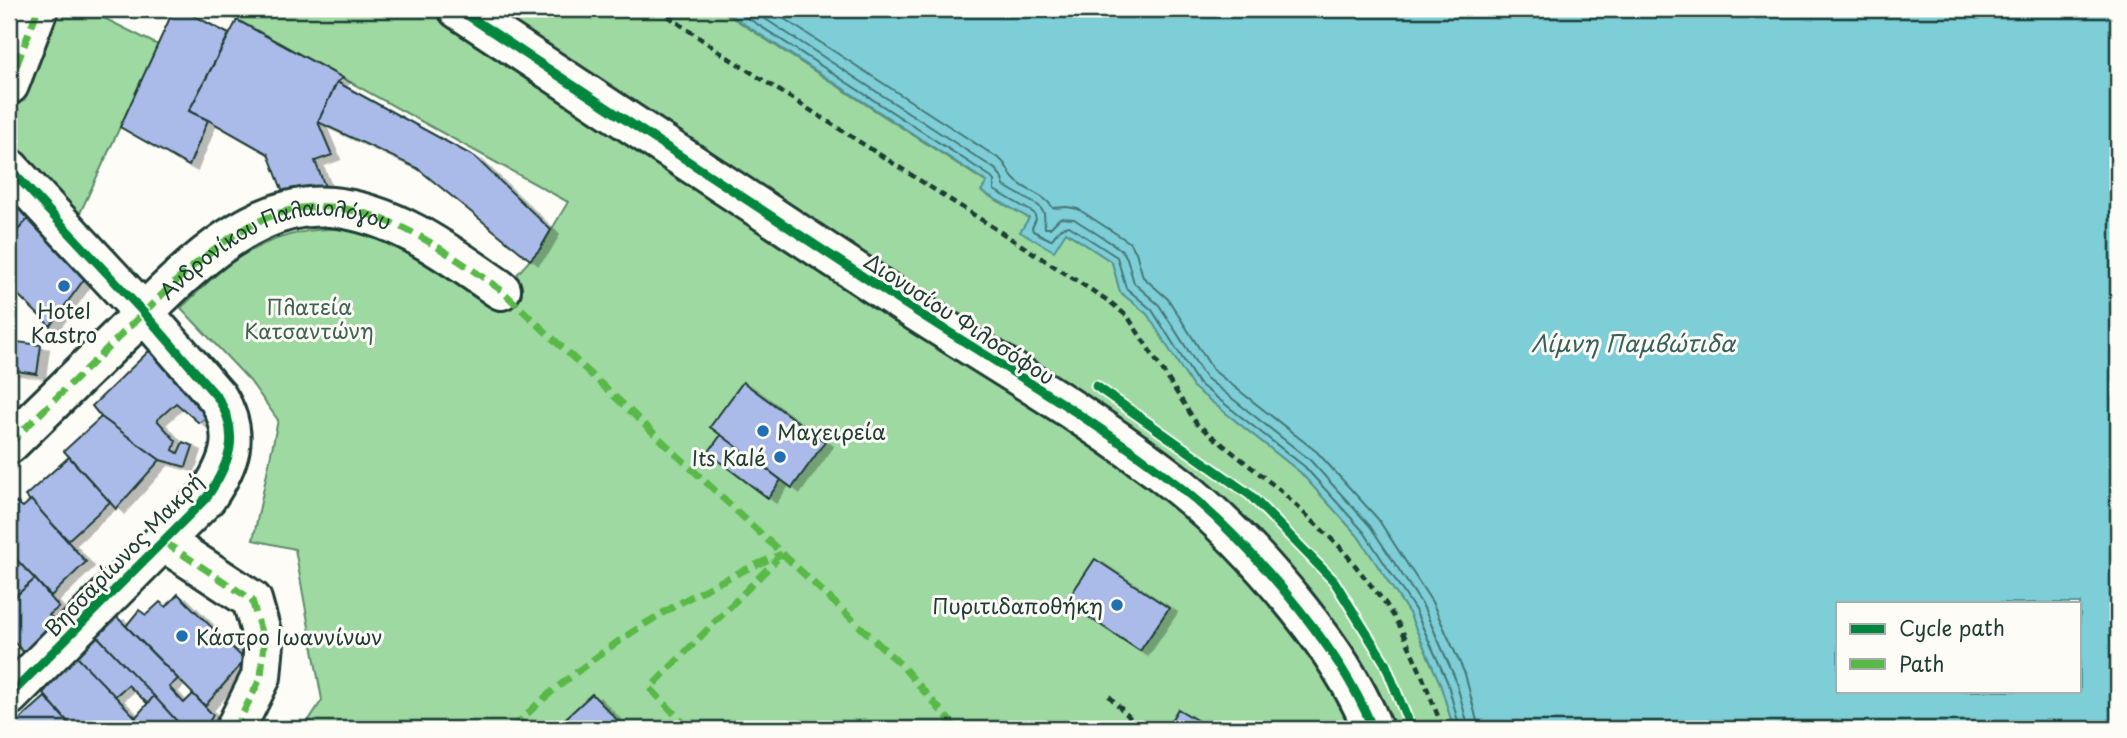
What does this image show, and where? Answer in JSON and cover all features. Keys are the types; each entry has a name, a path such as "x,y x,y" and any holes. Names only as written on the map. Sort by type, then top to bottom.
{"street":[{"path":"9,85 38,9"},
{"name":"Διονυσίου Φιλοσόφου","path":"458,9 891,295 1112,437 1180,487 1236,537 1292,600 1331,650 1360,697 1373,729"},
{"name":"Βησσαρίωνος Μακρή","path":"9,168 144,313 218,398 226,412 231,438 224,470 207,497 9,696"},
{"name":"Ανδρονίκου Παλαιολόγου","path":"9,444 185,273 224,242 286,212 316,206 354,211 401,227 440,247 501,290"},
{"path":"164,542 252,600 264,643 261,677 235,729"}],"path":[{"path":"658,9 727,57 1110,302 1128,317 1197,424 1290,499 1342,549 1386,604 1401,628 1422,673 1443,729"},
{"path":"1109,695 1139,729"}],"green space":[{"path":"46,9 86,9 158,45 75,224 9,157 9,113"},
{"name":"Πλατεία Κατσαντώνη","path":"217,9 719,9 987,183 982,192 1029,218 1021,232 1066,232 1112,262 1120,292 1147,314 1236,421 1300,472 1358,536 1409,613 1440,683 1454,729 303,729 322,700 295,549 253,540 278,420 250,381 181,308 216,275 242,256 288,235 322,229 355,231 388,241 439,266 492,302 540,249 568,202"}],"water":[{"name":"Λίμνη Παμβώτιδα","path":"721,9 2118,9 2118,729 1454,729 1440,683 1409,613 1358,536 1300,472 1193,387 1147,314 1120,292 1112,262 1066,232 1054,251 1020,232 1029,218 981,191 987,182"}],"building":[{"path":"9,9 19,9 15,18 9,16"},
{"path":"174,9 181,9 229,34 189,111 208,120 189,166 120,127"},
{"path":"237,20 343,78 337,82 318,122 332,155 315,161 326,189 288,205 268,154 189,111"},
{"path":"337,82 475,157 551,230 540,249 530,260 417,168 318,122"},
{"path":"9,198 28,219 9,240"},
{"path":"28,219 85,278 50,326 9,286 9,240"},
{"path":"9,341 41,345 37,374 9,370"},
{"path":"150,350 207,417 199,423 176,403 157,420 176,441 173,450 178,453 183,442 193,446 186,467 160,460 101,417 92,406"},
{"name":"Μαγειρεία","path":"743,382 825,442 792,488 710,427"},
{"path":"101,417 160,460 116,509 64,451"},
{"path":"721,435 781,480 768,498 708,453"},
{"path":"69,457 110,502 68,540 25,496"},
{"path":"31,500 86,562 51,596 9,552 9,508 16,502 23,507"},
{"path":"9,552 35,579 9,602"},
{"name":"Πυριτιδαποθήκη","path":"1095,559 1169,608 1140,651 1066,602"},
{"path":"35,579 59,607 49,615 63,628 31,660 9,637 9,602"},
{"path":"178,594 245,660 205,706 126,626 139,610 146,615 160,602 166,607"},
{"path":"116,616 178,679 169,687 184,703 193,694 213,715 205,729 184,729 96,635"},
{"path":"96,635 154,696 148,704 128,685 114,697 76,656"},
{"path":"76,656 145,729 74,729 43,693"},
{"path":"592,694 626,729 554,729"},
{"path":"154,696 184,729 147,729 135,718"},
{"path":"45,697 74,729 9,729"},
{"path":"1178,709 1211,729 1166,729"}],"marked path":[{"path":"9,85 38,9"},
{"path":"9,444 188,270 242,231 270,216 300,208 331,207 378,217 421,237 501,290 901,665 957,729"},
{"path":"164,542 252,600 264,643 261,677 235,729"},
{"path":"513,729 557,688 622,639 700,592 782,554"},
{"path":"689,729 650,688 777,559"}],"cycle path":[{"path":"458,9 888,293 1073,410 1179,486 1242,544 1299,609 1340,666 1373,729"},
{"path":"9,168 144,313 218,398 225,411 231,437 227,460 207,497 9,696"},
{"path":"1096,386 1250,495 1334,581 1385,663 1411,729"}],"place":[{"name":"Hotel Kastro","path":"64,286"},
{"name":"Μαγειρεία","path":"763,431"},
{"name":"Its Kalé","path":"780,457"},
{"name":"Πυριτιδαποθήκη","path":"1117,605"},
{"name":"Κάστρο Ιωαννίνων","path":"182,636"}]}
